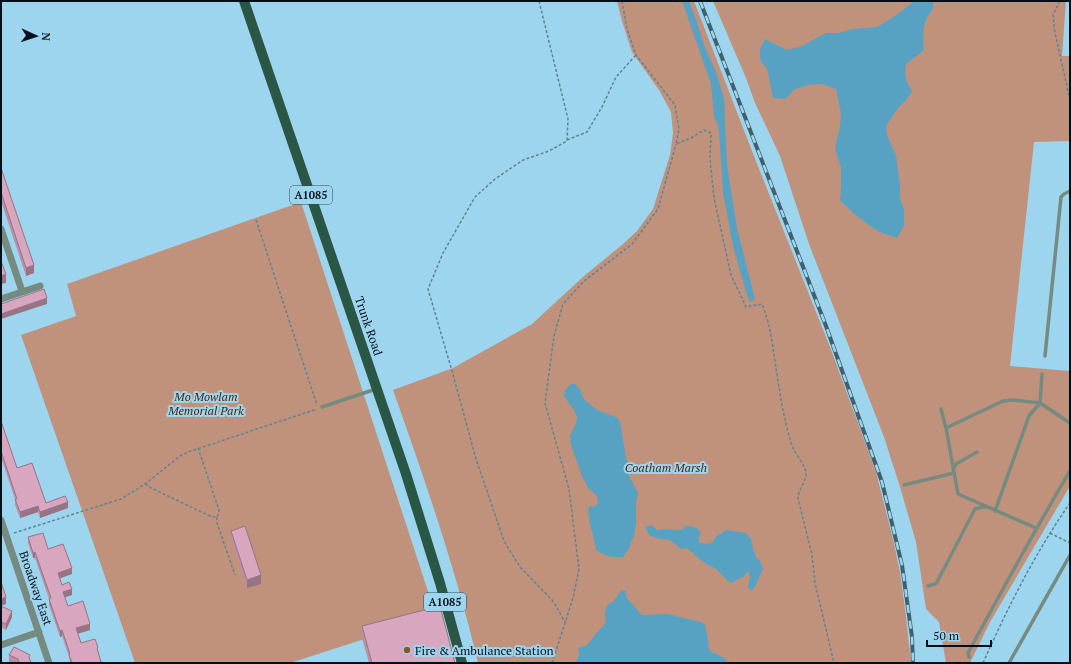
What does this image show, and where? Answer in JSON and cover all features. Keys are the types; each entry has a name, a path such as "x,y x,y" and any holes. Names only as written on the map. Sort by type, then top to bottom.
{"main road":[{"name":"Trunk Road","path":"244,1 406,474 440,583 462,663"}],"street":[{"path":"1,229 22,292"},
{"path":"1,299 40,286"},
{"name":"Broadway East","path":"1,520 49,663"},
{"path":"1,645 39,632"}],"lane":[{"path":"1045,356 1061,197 1070,191"},
{"path":"995,511 1029,416 1040,403 1042,374"},
{"path":"320,408 377,388"},
{"path":"946,428 1003,401 1013,400 1040,403 1069,421"},
{"path":"941,409 958,494 1036,528"},
{"path":"954,471 956,464 977,452"},
{"path":"904,485 954,471"},
{"path":"968,657 968,653 1036,528 1070,471"},
{"path":"928,586 937,582 975,509 982,507 988,508"},
{"path":"1009,663 1070,555"}],"path":[{"path":"539,1 568,119 567,141"},
{"path":"552,663 573,598 579,569 569,489 545,404 554,336 563,304 583,282 632,244 658,209 679,129 675,105 636,55 627,29 622,1"},
{"path":"1060,1 1053,15 1055,33 1070,100"},
{"path":"565,622 553,601 520,567 504,540 476,459 428,289 444,253 475,197 494,179 523,160 549,150 587,132 602,107 616,77 636,55"},
{"path":"676,144 704,130 711,134 710,159 714,198 731,275 746,307 762,304 767,316 791,444 806,472 798,498 812,555 815,583 834,663"},
{"path":"6,536 121,499 145,484 180,456 198,448 320,408 256,220"},
{"path":"198,448 219,510 217,517 218,524 235,576"},
{"path":"145,484 212,517 217,517"},
{"path":"983,663 1022,582 1050,533 1070,503"},
{"path":"1050,533 1070,543"}],"green space":[{"name":"Coatham Marsh","path":"617,1 694,1 830,347 876,472 900,572 911,663 478,663 450,559 393,390 453,368 532,324 584,276 637,231 653,209 670,155 673,133 671,112 659,90 632,52"},
{"path":"713,1 1066,1 1062,56 1070,56 1070,141 1034,142 1010,366 1070,371 1070,486 990,622 970,663 946,663 939,622 926,609 916,542 884,437 809,244 780,156 755,103"},
{"name":"Mo Mowlam Memorial Park","path":"301,202 436,616 290,663 135,663 21,335 76,316 67,284"}],"water":[{"path":"682,1 689,1 704,45 716,72 724,98 727,165 737,228 755,299 750,302 733,246 723,193 718,125 714,117 711,84"},
{"path":"914,1 933,1 933,7 924,26 924,50 906,64 906,78 912,91 886,126 887,135 896,156 900,185 900,199 904,209 904,225 897,238 884,234 871,227 840,200 841,168 835,148 841,114 836,89 822,84 808,85 795,89 785,99 773,98 767,69 760,60 760,49 765,39 787,50 802,46 826,33 839,33 852,29 877,27 898,14"},
{"path":"571,384 575,384 580,389 583,398 593,407 599,411 616,417 620,421 629,468 629,476 638,493 634,535 629,548 623,557 609,556 596,550 588,511 589,506 593,507 598,504 597,496 588,488 571,445 570,435 577,418 574,410 564,396 565,390"},
{"path":"652,525 657,530 682,530 684,526 694,527 701,533 699,542 705,544 712,543 716,536 726,530 746,533 751,539 756,557 760,561 763,569 754,588 752,591 748,587 750,577 748,571 743,577 730,583 716,569 703,562 687,548 681,549 670,540 660,539 649,535 645,527"},
{"path":"621,590 626,591 626,597 642,615 667,614 701,622 705,625 708,646 711,652 727,660 725,663 576,663 579,654 578,648 587,645 606,623 605,613 607,605 614,601"}],"building":[{"path":"1,168 34,265 26,268 1,192"},
{"path":"1,261 6,274 1,276"},
{"path":"44,289 47,298 1,314 1,304"},
{"path":"1,421 17,468 32,463 46,503 65,496 68,502 40,512 38,506 20,512 1,451"},
{"path":"245,526 261,575 247,580 231,531"},
{"path":"43,533 48,549 63,544 72,568 58,573 62,585 69,582 72,589 63,592 68,606 83,601 90,624 76,628 81,643 95,639 101,662 72,663 62,630 60,631 49,599 51,598 35,552 33,553 28,537"},
{"path":"1,582 6,597 1,599"},
{"path":"1,606 12,611 6,624 1,622"},
{"name":"Fire & Ambulance Station","path":"440,606 455,663 372,663 362,626"},
{"path":"14,647 30,655 29,657 31,663 19,663 18,659 9,655"}],"railway":[{"path":"700,1 826,326 882,482 902,565 912,637 913,663"}],"place":[{"name":"Fire & Ambulance Station","path":"407,650"}]}
